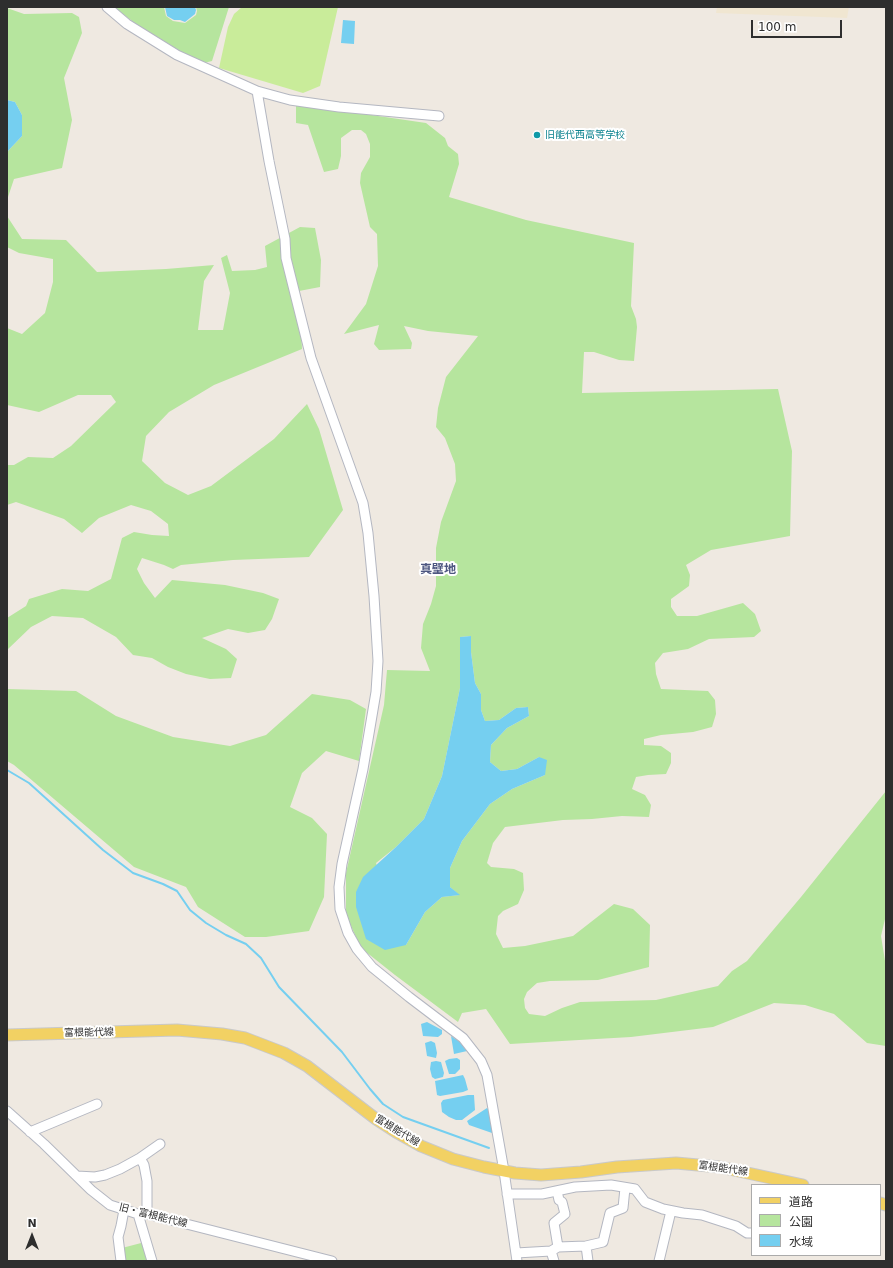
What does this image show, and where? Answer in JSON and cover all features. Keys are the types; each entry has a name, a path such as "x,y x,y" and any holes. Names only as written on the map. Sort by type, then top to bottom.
{"main road":[{"name":"富根能代線","path":"7,1035 176,1030 215,1033 245,1038 284,1053 307,1066 376,1119 421,1146 453,1159 504,1171 541,1175 617,1167 676,1163 720,1166 800,1184"}],"street":[{"path":"107,7 127,24 177,55 257,91 290,100 339,107 439,116"},
{"path":"257,91 269,161 285,239 286,258 311,358 363,504 368,533 378,661 376,692 363,769 342,864 339,887 340,909 348,933 357,949 372,967 463,1038 481,1061 487,1075 517,1257 554,1249 586,1246 602,1242 610,1213 623,1208 625,1188"},
{"path":"30,1132 97,1104"},
{"name":"旧・富根能代線","path":"7,1111 110,1205 124,1210 332,1261"},
{"path":"77,1176 95,1177 105,1175 140,1158 160,1144"},
{"path":"140,1158 144,1165 147,1181 143,1214 152,1261"},
{"path":"569,1173 572,1188"},
{"path":"507,1194 542,1194 572,1188 611,1185 635,1190 645,1202 663,1209 683,1214 702,1215 736,1226 747,1233 751,1233"},
{"path":"554,1261 554,1223 564,1214 562,1202 559,1200 557,1191"},
{"path":"120,1261 118,1237 124,1210"},
{"path":"659,1261 671,1211"},
{"path":"586,1246 588,1261"}],"shaded area":[{"path":"717,7 849,7 847,18 716,13"}],"green space":[{"path":"114,7 164,7 166,16 173,21 185,23 196,15 196,7 229,7 212,61 204,63 180,51 136,24"},
{"path":"242,7 338,7 320,86 303,93 219,68 228,27 234,14"},
{"path":"7,8 24,14 72,13 79,17 82,33 64,78 72,120 62,168 14,179 7,200 7,152 22,136 22,115 15,102 7,100"},
{"path":"296,104 426,123 445,138 448,146 458,154 459,164 449,197 526,220 634,243 631,306 636,319 637,327 634,361 619,360 594,352 584,352 582,393 778,389 792,451 790,536 711,550 686,565 690,575 689,586 671,599 671,607 677,616 697,616 743,603 755,614 761,631 754,637 709,639 688,649 663,653 655,663 656,674 661,689 708,691 715,700 716,714 712,727 693,732 661,735 644,739 644,745 661,746 671,753 671,763 666,774 636,777 632,789 645,795 651,805 649,817 622,816 563,820 505,827 493,843 487,863 491,867 514,869 523,873 524,890 518,904 503,911 498,916 496,934 503,948 525,946 573,936 614,904 633,909 650,925 649,967 598,980 550,981 537,983 527,992 524,999 525,1008 529,1014 545,1016 580,1002 656,1000 718,986 732,971 747,961 801,897 886,791 886,915 881,936 886,967 886,1046 867,1043 834,1014 805,1005 774,1003 713,1027 631,1037 510,1044 486,1009 462,1013 458,1022 361,948 346,915 346,873 384,705 387,670 430,671 421,648 423,624 436,586 436,548 441,522 456,481 455,464 445,438 436,427 438,408 446,377 478,336 428,331 404,326 412,343 411,349 379,350 374,344 379,325 344,334 366,304 378,266 377,234 370,227 360,183 361,173 370,157 370,144 366,134 361,130 352,130 341,138 341,156 338,169 324,172 308,125 296,123","holes":["471,636 471,652 475,683 481,694 481,710 485,721 499,720 516,708 528,707 529,716 507,728 491,745 490,762 501,771 517,769 539,757 545,775 512,789 490,804 462,841 450,868 450,887 459,895 442,897 425,912 406,945 376,863 396,847 424,819 442,776 460,688 460,637"]},
{"path":"7,216 22,239 66,240 97,272 214,265 204,281 198,330 223,330 230,293 221,258 227,255 232,271 255,270 267,267 265,246 300,227 315,228 321,260 320,287 299,291 302,349 214,385 169,412 146,436 142,461 165,483 188,495 211,486 274,439 307,404 319,429 343,510 309,557 233,560 181,565 173,569 142,558 137,569 144,583 155,598 172,580 225,585 263,593 279,599 272,619 265,630 248,633 228,629 202,638 226,649 237,659 231,678 210,679 186,674 168,667 152,658 133,655 116,637 83,618 52,616 31,627 7,650 7,618 26,606 29,599 62,589 88,591 111,579 122,538 134,532 169,536 168,524 151,511 131,505 99,518 82,533 64,519 16,502 7,505 7,465 14,465 28,457 53,458 71,446 116,402 111,395 78,395 39,412 7,405 7,328 22,334 45,313 53,282 53,259 19,253 7,247"},
{"path":"7,689 76,691 116,716 173,737 230,746 266,735 312,694 350,700 366,709 359,761 326,751 302,773 290,807 312,818 327,834 324,897 309,931 266,937 245,937 198,907 186,887 134,867 14,765 7,761"},
{"path":"145,1242 149,1261 123,1261 122,1248"}],"water":[{"path":"165,7 195,7 196,10 195,14 185,22 174,20 167,16"},
{"path":"343,20 355,21 354,44 341,43"},
{"path":"7,100 15,102 22,115 22,136 7,152"},
{"path":"471,636 471,652 475,683 481,694 481,710 485,721 499,720 516,708 528,707 529,716 507,728 491,745 490,762 501,771 517,769 539,757 547,760 545,775 512,789 490,804 462,841 450,868 450,887 460,895 442,897 425,912 406,945 385,950 366,939 356,907 356,892 363,877 424,819 442,776 460,688 460,637"},
{"path":"427,1022 442,1030 442,1034 438,1037 423,1036 421,1024"},
{"path":"451,1036 466,1046 467,1051 454,1054"},
{"path":"431,1041 435,1043 437,1053 436,1058 427,1056 425,1043"},
{"path":"457,1058 460,1060 460,1069 455,1074 449,1074 445,1061"},
{"path":"431,1062 441,1062 444,1073 443,1077 435,1079 432,1077 430,1069"},
{"path":"463,1075 468,1090 440,1096 437,1095 435,1081"},
{"path":"474,1095 475,1110 462,1120 456,1120 442,1112 441,1103 443,1100"},
{"path":"487,1108 494,1132 492,1133 469,1125 467,1121"}],"waterway":[{"path":"7,770 29,783 103,850 133,873 177,891 190,910 206,923 226,935 246,944 261,958 279,987 342,1052 383,1104 403,1117 489,1148"}],"place":[{"name":"旧能代西高等学校","path":"537,135"}],"district":[{"name":"真壁地","path":"438,570"}]}
